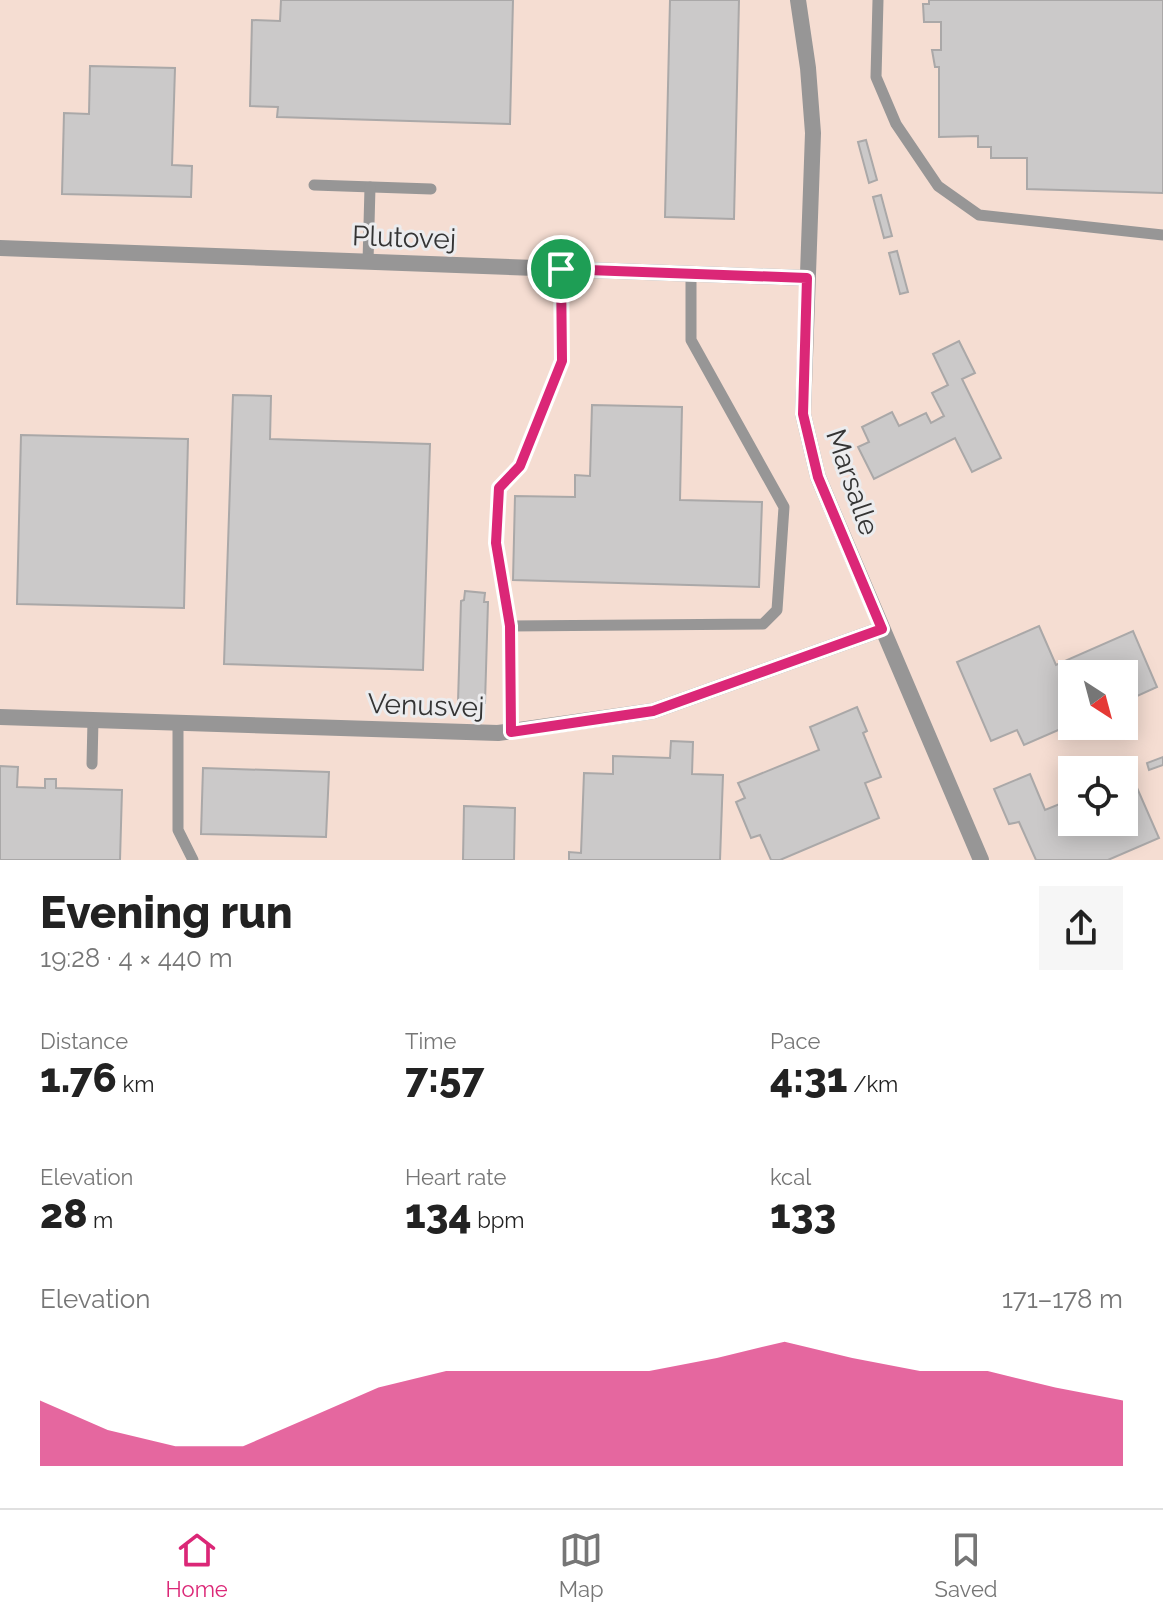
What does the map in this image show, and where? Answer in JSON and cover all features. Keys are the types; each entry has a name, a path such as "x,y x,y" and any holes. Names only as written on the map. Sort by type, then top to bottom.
{"street":[{"name":"Marsalle","path":"798,0 813,133 803,414 818,477 981,860"},
{"name":"Plutovej","path":"0,248 807,278"},
{"name":"Venusvej","path":"0,717 511,732 653,711 882,629"}],"lane":[{"path":"878,0 876,77 896,124 938,186 979,215 1163,235"},
{"path":"314,185 431,189"},
{"path":"368,262 370,187"},
{"path":"511,732 510,626 496,543 499,488 520,466 562,361 561,269"},
{"path":"510,626 763,624 777,610 784,507 691,340 691,273"},
{"path":"92,764 93,720"},
{"path":"178,723 178,830 193,860"}],"shaded area":[{"path":"0,0 1163,0 1163,860 0,860"}],"building":[{"path":"281,0 513,0 510,124 277,117 278,107 250,106 252,20 280,21"},
{"path":"670,0 739,0 734,219 665,217"},
{"path":"929,0 1163,0 1163,193 1027,189 1027,158 991,158 991,147 978,147 978,136 939,137 939,67 935,67 932,50 941,50 941,22 924,22 923,4 929,4"},
{"path":"90,66 175,68 172,165 192,166 191,197 62,194 64,113 89,114"},
{"path":"866,140 877,180 869,183 858,142"},
{"path":"881,195 892,236 884,238 873,197"},
{"path":"897,251 908,292 900,294 889,253"},
{"path":"959,341 975,373 962,379 1001,458 972,472 955,438 874,479 858,447 869,442 862,427 892,412 899,426 926,413 931,423 944,416 932,393 948,385 933,354"},
{"path":"233,395 271,396 270,439 430,444 423,670 224,664"},
{"path":"592,405 682,407 680,500 762,502 759,587 513,580 515,496 575,497 575,475 590,476"},
{"path":"21,435 188,439 184,608 17,604"},
{"path":"465,591 485,593 484,602 488,602 485,703 458,702 461,601 464,600"},
{"path":"1039,626 1058,664 1058,730 1024,745 1017,730 991,741 957,662"},
{"path":"1133,631 1157,687 1138,696 1138,660 1067,660"},
{"path":"857,707 867,731 863,733 881,777 865,783 879,818 780,860 771,860 760,835 751,838 736,802 745,798 738,783 819,750 810,727"},
{"path":"671,741 693,742 692,774 723,775 720,860 569,860 569,852 581,853 584,773 613,774 613,756 670,758"},
{"path":"1163,757 1163,765 1149,770 1147,763"},
{"path":"0,766 18,767 17,787 45,788 45,779 56,779 56,788 122,790 120,860 0,860"},
{"path":"203,768 329,772 326,837 201,834"},
{"path":"1030,774 1045,810 1058,805 1058,836 1138,836 1138,790 1159,838 1108,860 1036,860 1019,822 1009,824 994,789"},
{"path":"464,806 515,808 514,860 463,860"}],"route":[{"path":"561,269 807,278 803,414 818,477 882,629 653,711 511,732 510,626 496,543 499,488 520,466 562,361 561,269"}]}
